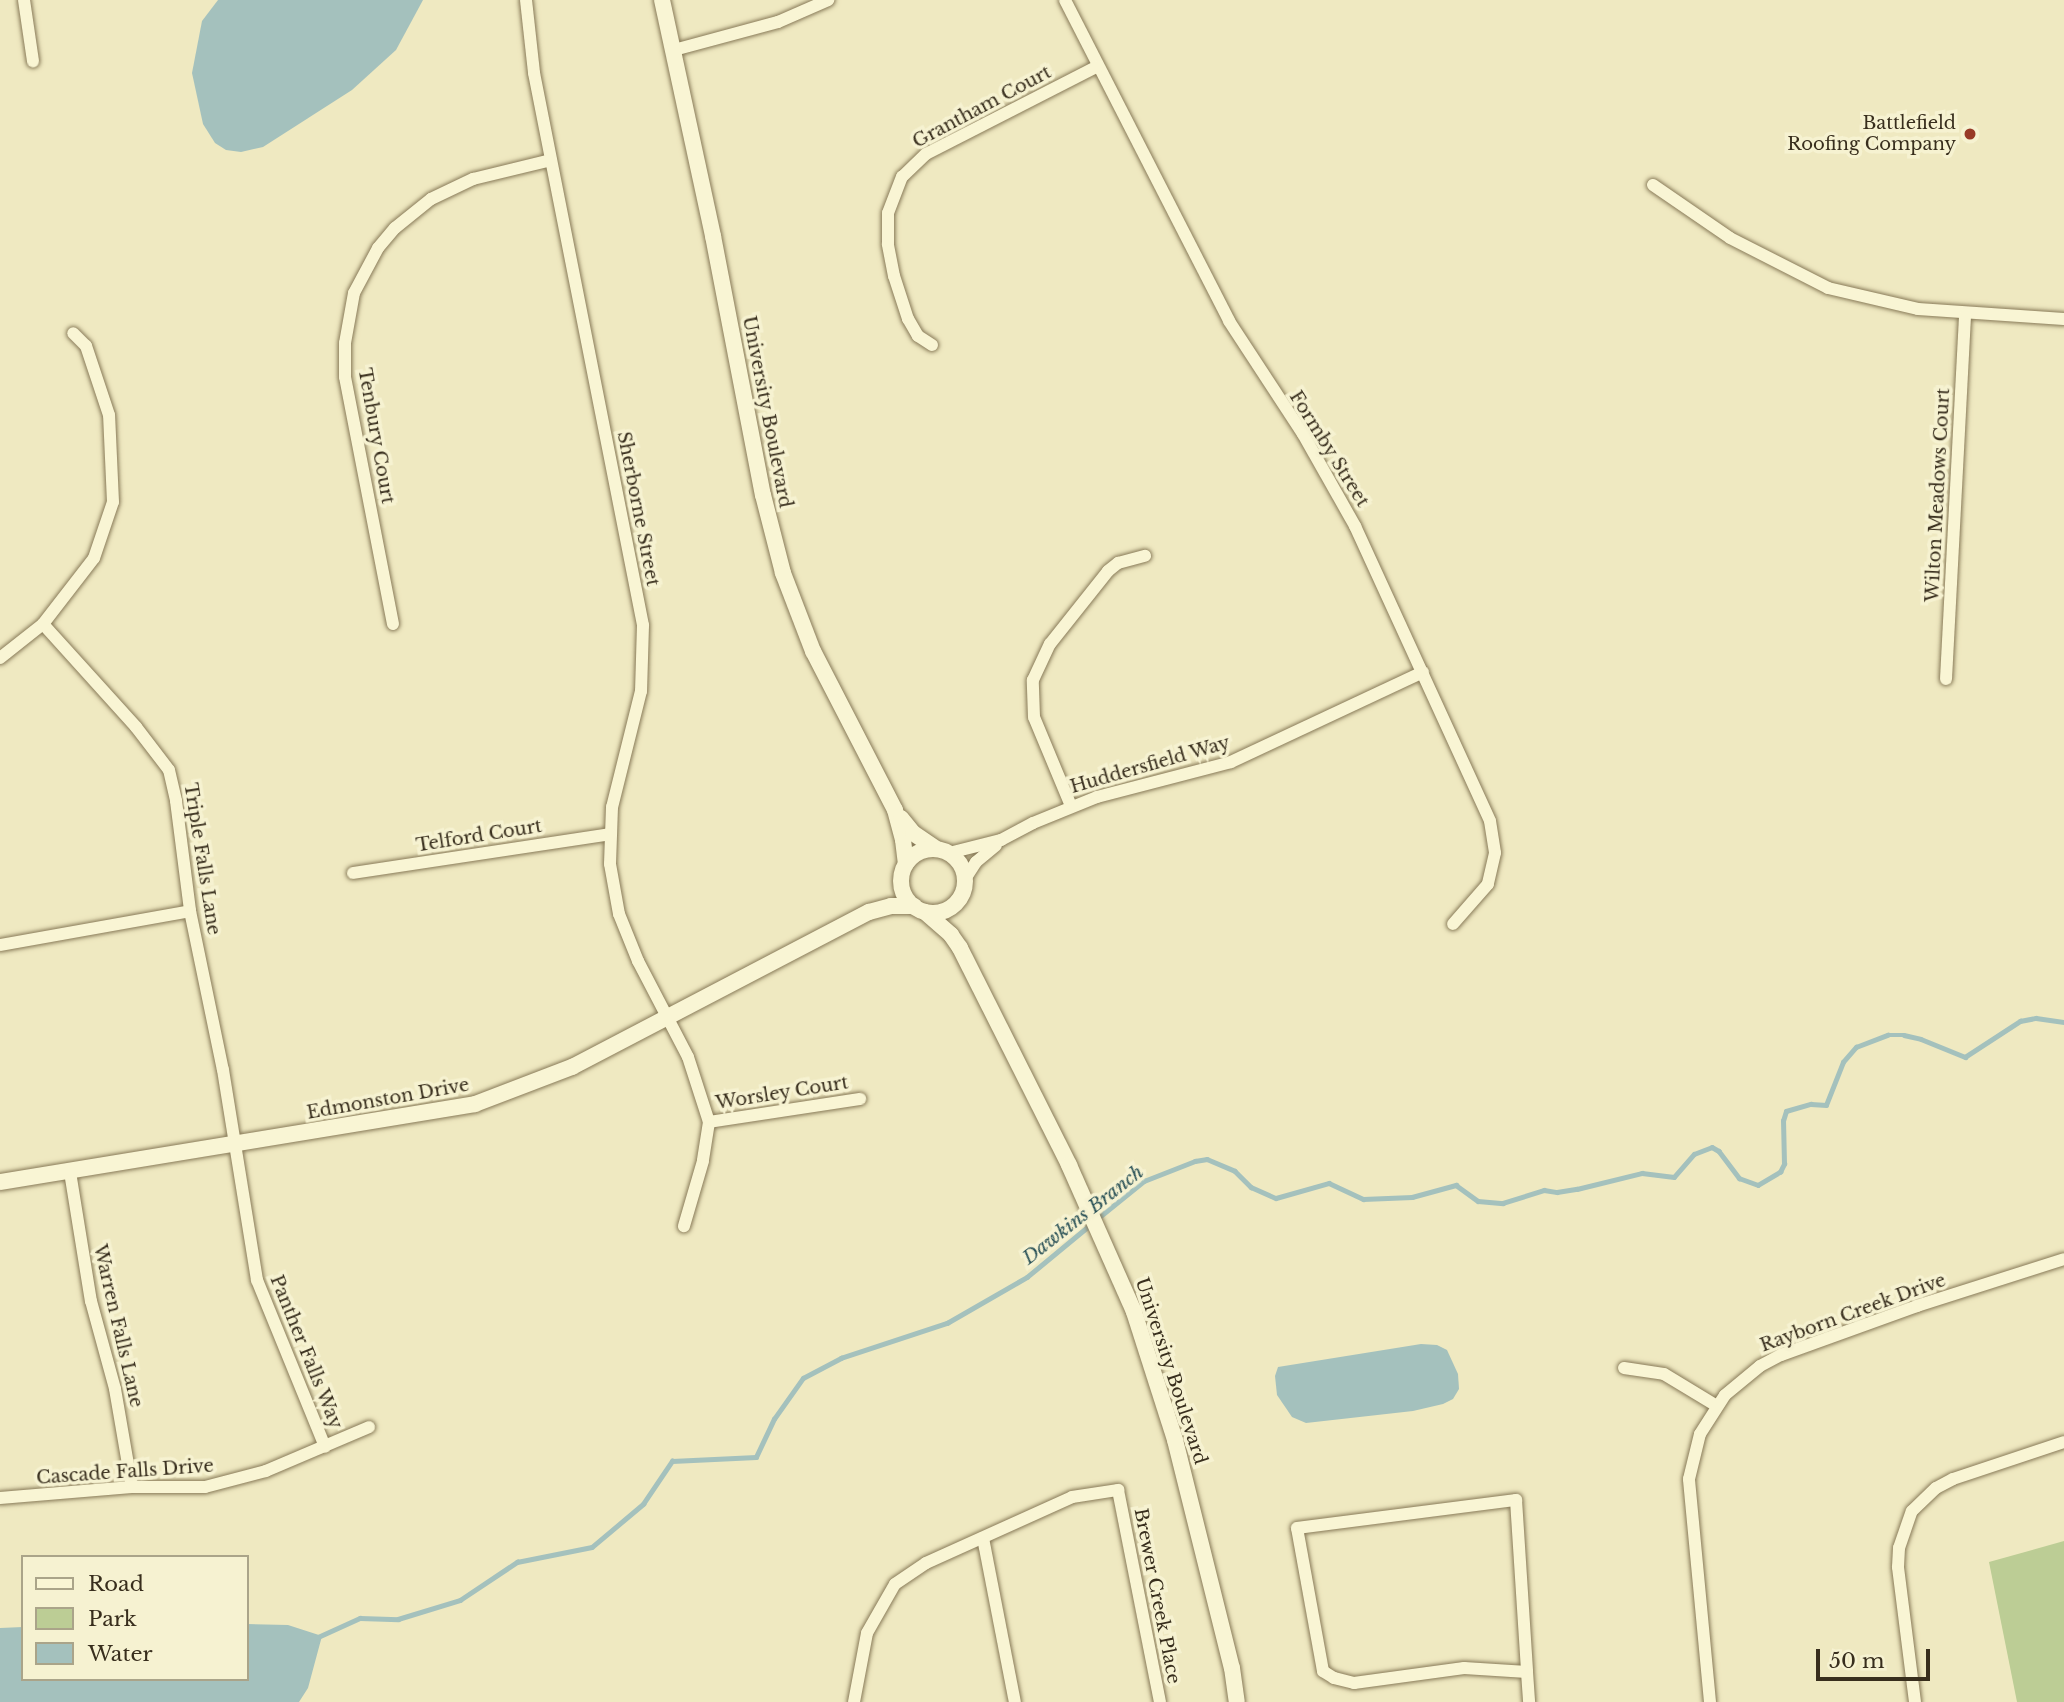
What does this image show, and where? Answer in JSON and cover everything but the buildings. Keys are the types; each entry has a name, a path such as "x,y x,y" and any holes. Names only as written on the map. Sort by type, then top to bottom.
{"street":[{"path":"24,0 33,61"},
{"name":"Sherborne Street","path":"526,0 534,73 643,625 641,691 618,776 610,834 610,864 619,914 638,961 669,1015 688,1056 709,1122"},
{"name":"University Boulevard","path":"662,0 763,495 783,573 813,651 895,810 904,840 903,871"},
{"path":"674,50 778,22 828,0"},
{"name":"Formby Street","path":"1065,0 1229,321 1303,434 1355,526 1490,821 1494,853 1488,884 1453,924"},
{"name":"Grantham Court","path":"932,345 918,336 908,319 894,276 888,244 888,213 902,177 926,154 1098,66"},
{"name":"Tenbury Court","path":"393,624 345,377 345,343 354,293 378,248 395,228 431,199 473,179 551,160"},
{"path":"1653,185 1748,249 1828,288 1918,309 2064,319"},
{"name":"Wilton Meadows Court","path":"1945,679 1965,314"},
{"path":"0,658 43,624 94,558 113,502 109,415 86,346 73,333"},
{"path":"1071,806 1034,717 1033,680 1050,644 1108,571 1118,563 1145,556"},
{"name":"Triple Falls Lane","path":"43,624 136,727 169,770 178,814 190,911 206,979 234,1145"},
{"name":"Huddersfield Way","path":"942,851 1001,840 1071,806 1231,762 1423,672"},
{"name":"University Boulevard","path":"895,810 913,833 942,851"},
{"name":"Telford Court","path":"353,873 610,834"},
{"name":"Huddersfield Way","path":"965,878 976,862 1001,840"},
{"path":"920,851 942,851 960,864 965,878 957,902 940,912 919,909 903,892 903,871 920,851"},
{"name":"Edmonston Drive","path":"869,912 903,871"},
{"name":"University Boulevard","path":"957,902 956,928 960,948"},
{"name":"Edmonston Drive","path":"0,1182 475,1104 572,1067 869,912 891,906 919,909"},
{"name":"University Boulevard","path":"919,909 951,935 960,948 1069,1165 1121,1279 1149,1355 1175,1440 1232,1668 1237,1702"},
{"path":"0,945 190,911"},
{"name":"Worsley Court","path":"709,1122 860,1099"},
{"path":"684,1226 703,1161 709,1122"},
{"name":"Panther Falls Way","path":"234,1145 257,1280 325,1447"},
{"name":"Warren Falls Lane","path":"70,1172 91,1301 115,1389 132,1487"},
{"name":"Rayborn Creek Drive","path":"1710,1702 1689,1479 1700,1434 1717,1406 1741,1379 1781,1356 1917,1306 2064,1259"},
{"path":"1624,1368 1664,1374 1717,1406"},
{"name":"Cascade Falls Drive","path":"0,1499 132,1487 205,1487 266,1471 369,1427"},
{"path":"1915,1702 1898,1567 1899,1548 1912,1511 1936,1488 1953,1479 2064,1442"},
{"name":"Brewer Creek Place","path":"854,1702 867,1633 895,1584 926,1563 1072,1497 1118,1490 1160,1702"},
{"path":"1527,1672 1464,1668 1354,1683 1334,1678 1323,1671 1297,1528 1516,1500 1529,1702"},
{"path":"983,1538 1015,1702"},
{"name":"University Boulevard","path":"1232,1668 1247,1702"}],"green space":[{"path":"2064,1541 2064,1702 2017,1702 1989,1562"}],"water":[{"path":"218,0 423,0 396,50 352,90 263,147 241,152 226,150 215,143 203,124 192,73 202,21"},
{"path":"1421,1344 1437,1345 1447,1350 1458,1374 1459,1389 1453,1399 1443,1404 1413,1411 1306,1423 1292,1417 1277,1395 1275,1376 1278,1367"},
{"path":"248,1624 288,1625 322,1636 308,1688 299,1702 0,1702 0,1628 21,1627 21,1681 248,1681"}],"waterway":[{"name":"Dawkins Branch","path":"1098,1218 1144,1181 1207,1159 1235,1171 1251,1187 1276,1198 1329,1183 1363,1199 1412,1197 1456,1185 1478,1201 1503,1203 1544,1190 1557,1192 1577,1189 1642,1173 1674,1177 1694,1154 1712,1147 1719,1151 1739,1178 1758,1185 1780,1172 1784,1164 1783,1121 1786,1111 1811,1104 1826,1105 1843,1062 1856,1047 1888,1035 1904,1035 1965,1057 2020,1021 2036,1018 2064,1022"},
{"name":"Dawkins Branch","path":"318,1637 360,1618 398,1619 460,1600 517,1562 592,1547 643,1504 672,1461 756,1457 774,1419 803,1378 841,1358 947,1323 1027,1277 1091,1224"}],"place":[{"name":"Battlefield Roofing Company","path":"1970,134"}]}
